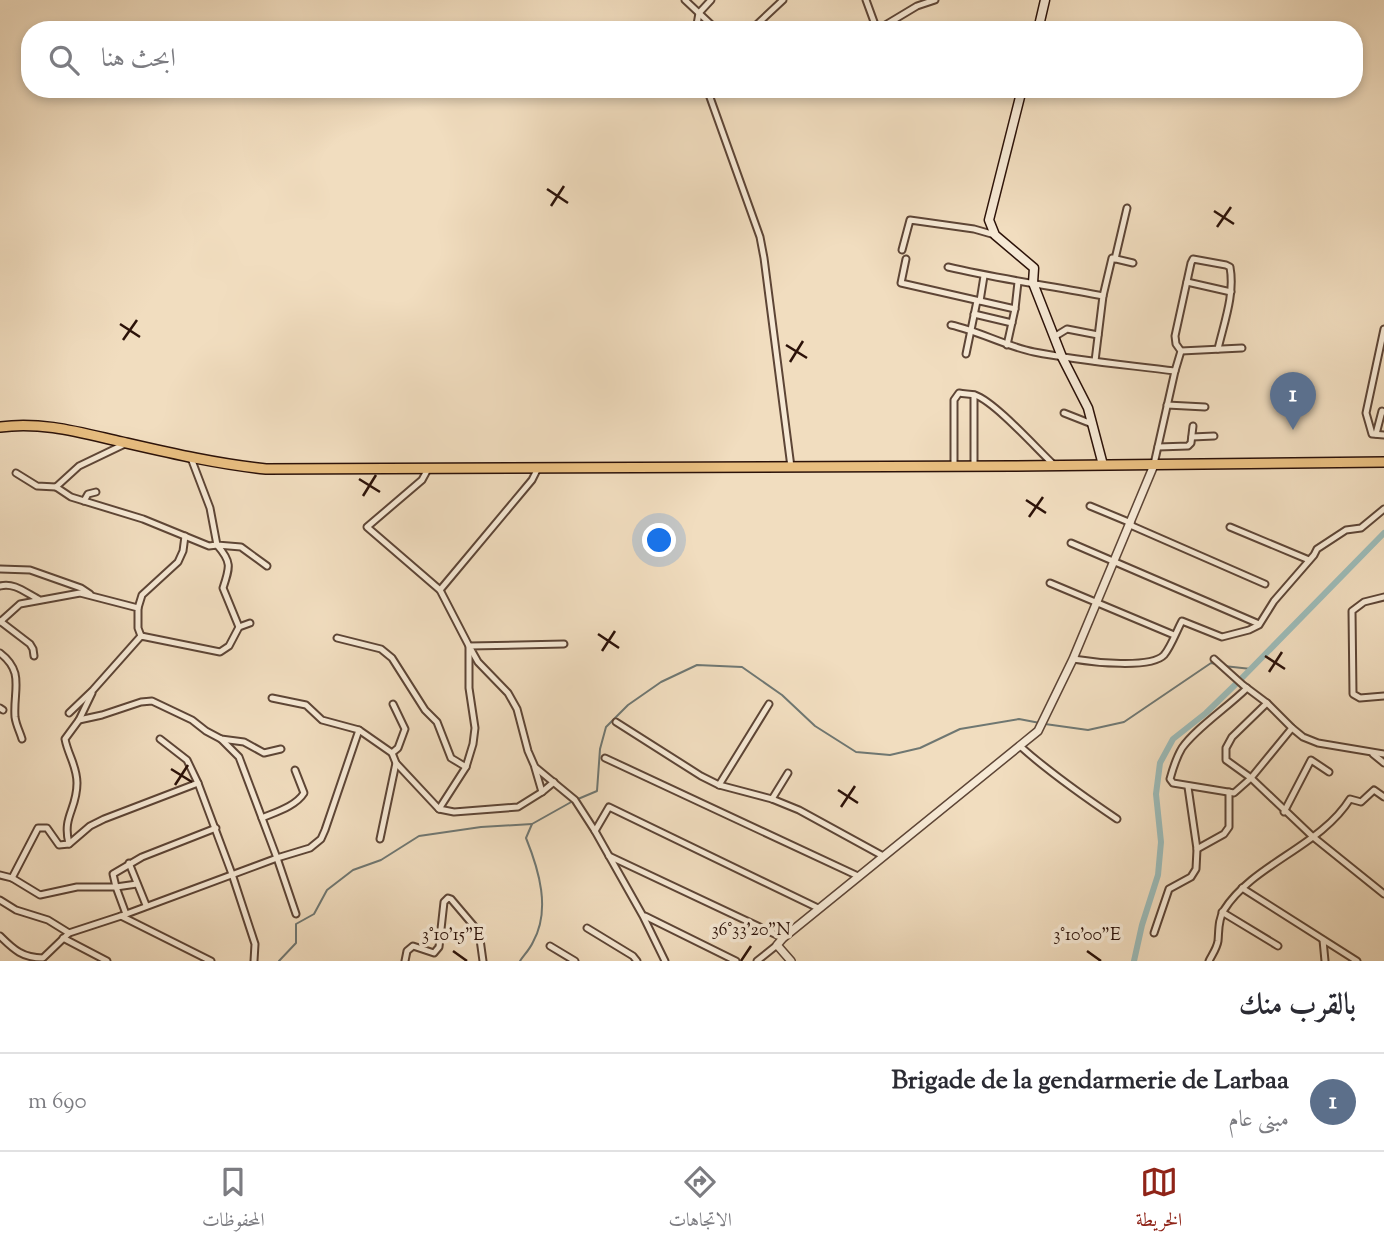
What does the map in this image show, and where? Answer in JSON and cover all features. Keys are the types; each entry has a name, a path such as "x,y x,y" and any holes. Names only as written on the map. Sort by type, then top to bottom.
{"main road":[{"path":"1040,21 1045,0"},
{"path":"1020,98 989,220 995,235 1034,268 1033,282 1054,337 1088,408 1102,466"},
{"path":"0,427 35,425 74,431 226,465 265,469 1384,463"}],"street":[{"path":"685,0 707,21"},
{"path":"698,21 699,13 711,0"},
{"path":"761,21 783,0"},
{"path":"866,0 874,21"},
{"path":"892,21 917,6 935,0"},
{"path":"710,98 760,237 792,468"},
{"path":"1115,259 1126,208"},
{"path":"902,250 910,220 974,229 995,235"},
{"path":"1095,361 1103,296 1112,258 1133,263"},
{"path":"906,259 901,283 1015,309"},
{"path":"1181,351 1175,337 1194,259 1230,267 1231,292 1218,349"},
{"path":"948,267 1103,296"},
{"path":"966,354 985,276"},
{"path":"1007,345 1018,282"},
{"path":"1187,282 1231,292"},
{"path":"974,314 1012,323"},
{"path":"951,325 971,329 1007,345 1032,352 1175,371"},
{"path":"1054,337 1067,329 1098,335"},
{"path":"1384,329 1366,413 1371,434 1384,435"},
{"path":"1181,351 1242,348"},
{"path":"757,961 818,908 1038,731 1073,659 1154,465 1181,351"},
{"path":"1376,374 1384,377"},
{"path":"954,466 954,400 959,393 974,395 997,410 1055,466"},
{"path":"974,395 974,466"},
{"path":"1167,405 1205,407"},
{"path":"1376,434 1382,411 1384,412"},
{"path":"1064,412 1092,424"},
{"path":"1158,447 1188,446 1191,443 1193,426"},
{"path":"1192,437 1214,436"},
{"path":"56,487 79,466 127,443"},
{"path":"191,458 210,508 217,545 226,555 230,566 223,588 239,627"},
{"path":"440,590 532,480 538,468"},
{"path":"428,469 422,480 367,527 440,590 478,662 508,693 517,709 542,792"},
{"path":"16,473 37,486 56,487 71,497 143,519 209,545 242,547 267,566"},
{"path":"84,500 88,494 96,492"},
{"path":"1090,506 1265,584"},
{"path":"1073,659 1153,661 1163,655 1182,621 1222,637 1249,630 1259,624 1274,601 1317,549 1346,530 1361,528 1384,509"},
{"path":"1230,527 1309,560"},
{"path":"141,636 138,628 138,608 142,595 178,562 186,536"},
{"path":"1071,543 1259,624"},
{"path":"0,569 30,570 81,588 92,596"},
{"path":"1050,583 1174,635"},
{"path":"0,586 15,586 38,599"},
{"path":"33,656 30,645 0,622 20,604 80,593 138,608"},
{"path":"1384,597 1364,602 1352,611 1353,694 1360,698 1384,696"},
{"path":"141,636 220,652 229,646 239,627 250,623"},
{"path":"69,713 141,636"},
{"path":"337,638 381,649 392,658 425,710 437,722 451,758 466,768"},
{"path":"469,646 564,644"},
{"path":"439,809 466,768 473,744 475,728 469,688 469,646"},
{"path":"0,653 12,663 17,676 15,721 22,739"},
{"path":"1213,659 1303,737 1318,743 1384,754"},
{"path":"1245,687 1230,705 1182,748 1170,779 1173,783 1234,793 1251,778 1292,729"},
{"path":"69,844 65,831 67,818 75,805 78,786 76,768 65,739 79,720 93,690"},
{"path":"272,698 306,705 322,720 359,730 392,753 396,762 439,809 454,812 518,807 554,782"},
{"path":"79,720 152,701 192,720 221,739 239,757 296,914"},
{"path":"1266,703 1232,737 1226,748 1226,760 1251,778 1312,836 1384,894"},
{"path":"392,753 398,748 405,729 393,704"},
{"path":"719,785 769,704"},
{"path":"617,722 701,776 719,785 772,799 799,810 883,856"},
{"path":"0,936 29,958 43,959 69,933 310,848 321,839 326,830 359,730"},
{"path":"160,739 187,761 198,783 255,944 254,961"},
{"path":"221,739 244,742 264,753 281,749"},
{"path":"1020,746 1076,792 1116,819"},
{"path":"1372,753 1384,763"},
{"path":"605,758 858,876"},
{"path":"1284,811 1311,760 1329,772"},
{"path":"380,839 396,762"},
{"path":"535,767 575,800 643,916 665,961"},
{"path":"262,818 303,797 295,769"},
{"path":"772,799 788,773"},
{"path":"12,878 38,828 47,828 60,845 69,844 103,819 198,783"},
{"path":"1154,933 1169,889 1191,877 1196,869 1197,849 1188,787"},
{"path":"1209,961 1218,944 1222,912 1242,888 1342,812 1350,799 1361,802 1374,790 1384,797"},
{"path":"1197,849 1224,834 1229,827 1229,793"},
{"path":"595,831 609,807 818,908"},
{"path":"211,961 124,915 113,874 129,863 216,828"},
{"path":"609,856 783,938"},
{"path":"129,863 146,905"},
{"path":"0,875 12,878 40,895 76,887 137,884"},
{"path":"1242,888 1357,961"},
{"path":"405,961 407,951 413,946 434,953 439,947 444,902 447,898 452,898 479,932 483,961"},
{"path":"0,900 16,910 48,920 69,933"},
{"path":"1222,912 1278,946"},
{"path":"643,916 736,961"},
{"path":"586,928 637,961"},
{"path":"63,938 107,961"},
{"path":"1323,940 1325,961"},
{"path":"777,945 791,961"},
{"path":"550,946 575,961"}],"waterway":[{"path":"1134,961 1158,875 1161,842 1156,794 1160,763 1173,739 1206,713 1238,682 1384,533"},
{"path":"1045,724 1088,730 1124,722 1211,663 1216,664"},
{"path":"578,799 597,791 600,749 606,727 628,705 661,682 697,665 742,667 782,695 815,726 856,752 890,755 920,748 960,729 1019,719 1040,723"},
{"path":"1224,666 1251,669"},
{"path":"279,961 296,943 296,924 314,914 327,890 353,870 381,860 419,836 481,827 532,824 573,801"},
{"path":"520,961 533,942 541,917 539,877 526,838 532,824"}],"place":[{"name":"Brigade de la gendarmerie de Larbaa","path":"1293,430"}]}
